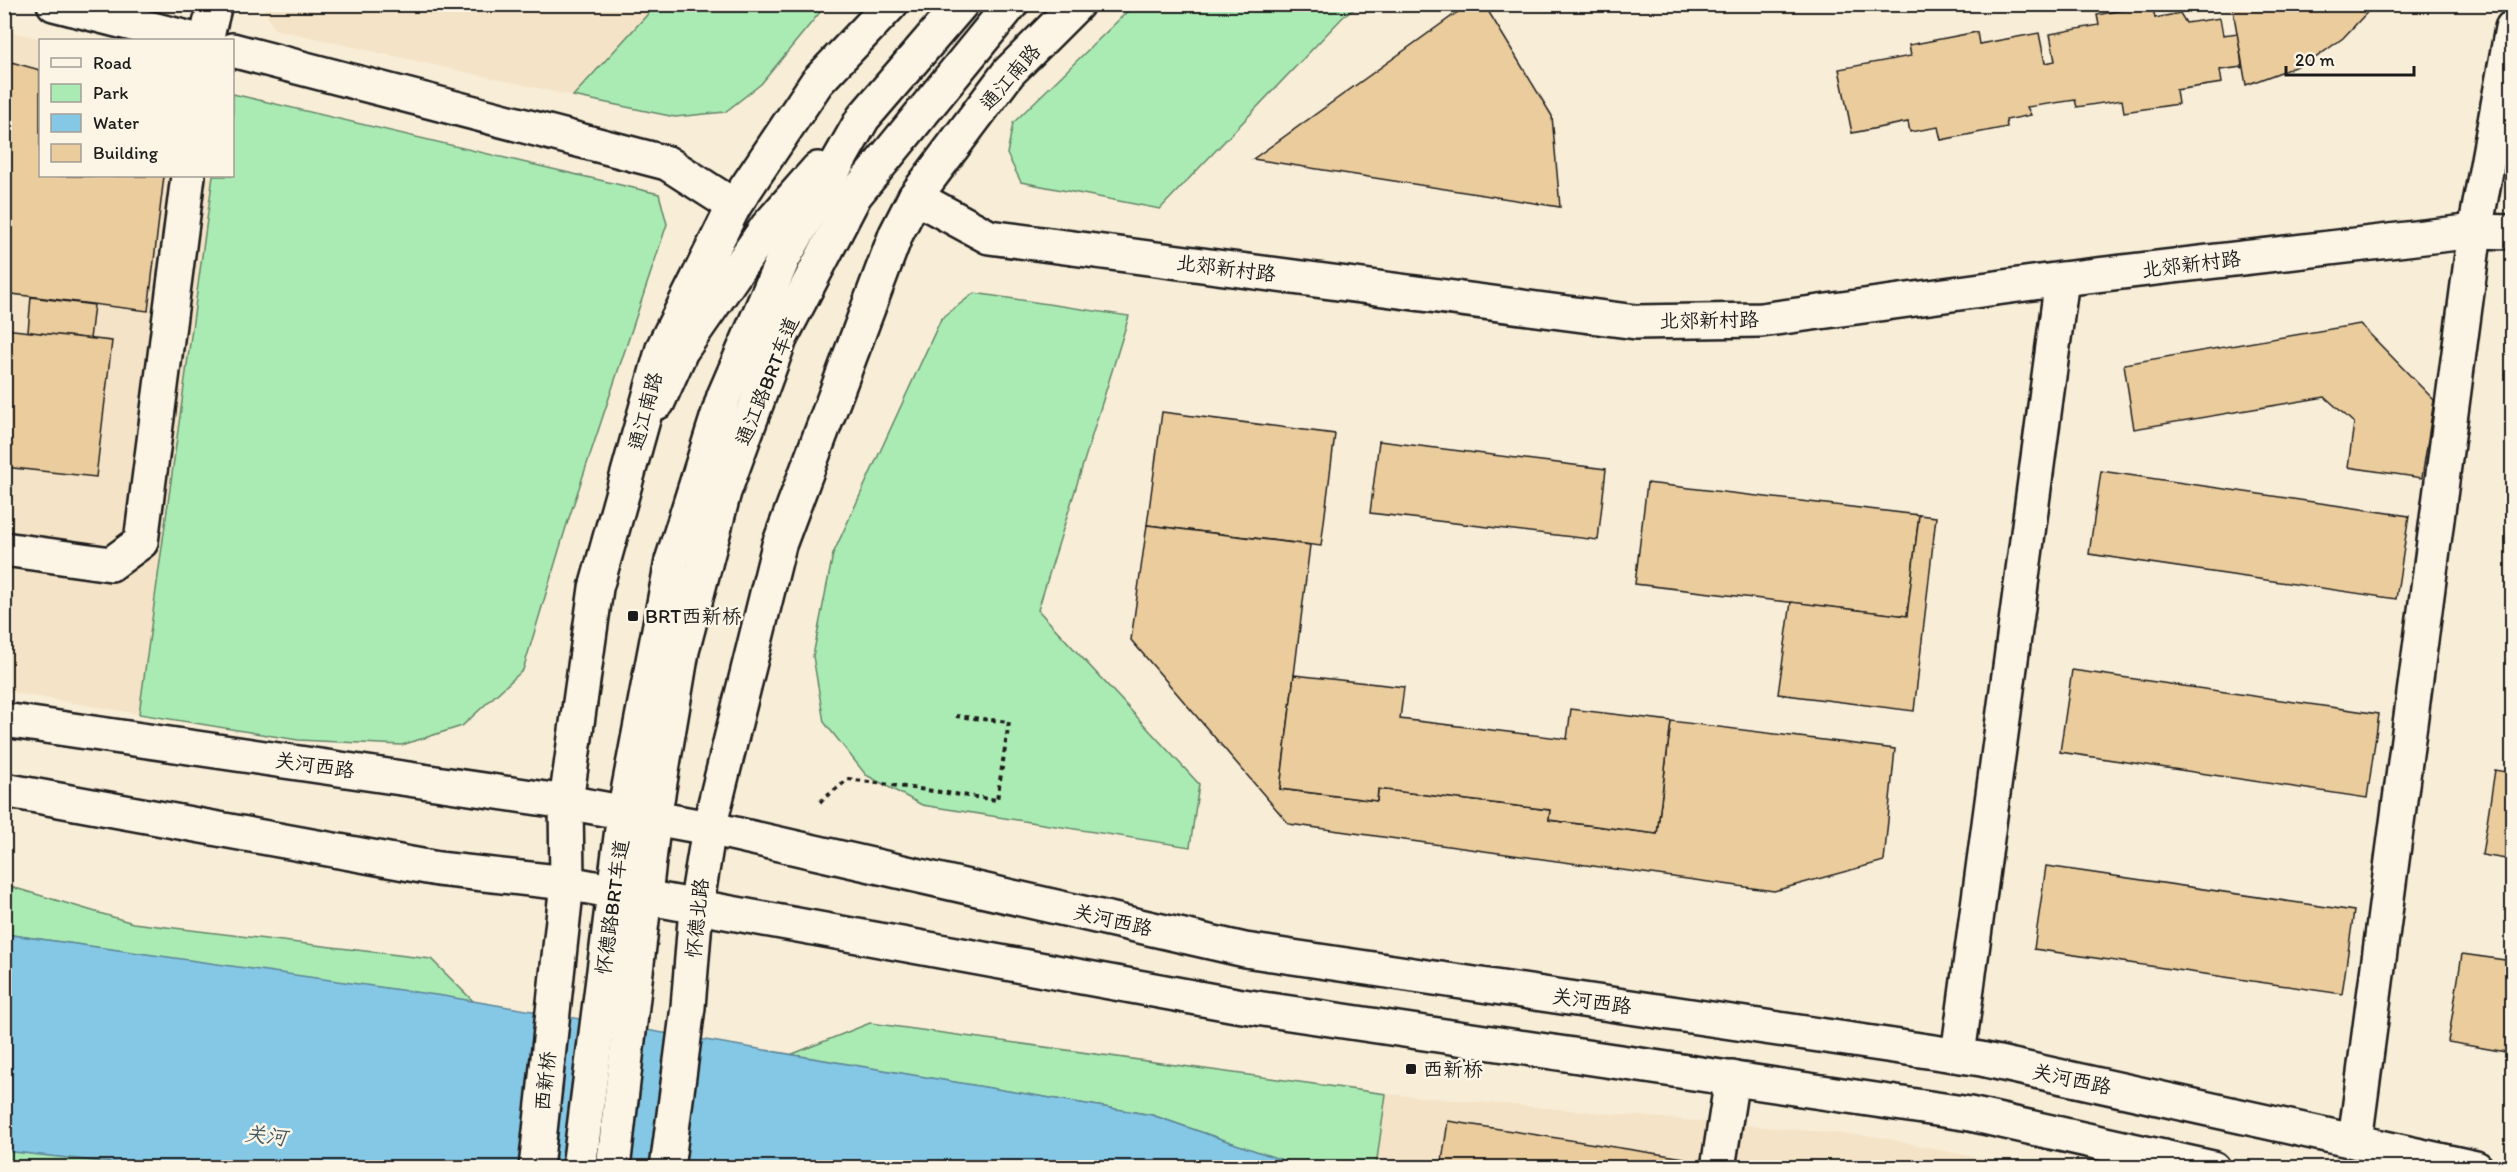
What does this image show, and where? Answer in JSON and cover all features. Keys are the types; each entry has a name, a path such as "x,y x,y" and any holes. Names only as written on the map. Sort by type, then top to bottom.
{"main road":[{"path":"54,4 191,39"},
{"path":"206,39 215,4"},
{"name":"通江南路","path":"567,883 566,802 596,588 663,348 734,206 817,82 891,4"},
{"name":"通江路BRT车道","path":"639,816 672,561 724,396 783,259 863,118 961,4"},
{"name":"通江南路","path":"709,828 779,545 896,234 915,197 1009,72 1077,4"},
{"name":"通江路BRT车道","path":"639,816 721,504 780,339 855,195 1011,6"},
{"path":"2355,1141 2475,231 2512,28"},
{"path":"234,51 667,163 734,206"},
{"path":"632,461 681,351 767,227 863,118"},
{"path":"4,549 111,564 141,542 188,177"},
{"name":"北郊新村路","path":"915,197 989,237 1636,322 1761,320 2062,279 2475,231 2512,232"},
{"path":"1958,1055 2062,279"},
{"name":"关河西路","path":"4,720 566,802 709,828 1245,950 1958,1055 2476,1167"},
{"path":"4,790 438,869 567,883 1236,1005 1970,1114 2213,1167"},
{"name":"怀德路BRT车道","path":"579,1167 613,892 639,816"},
{"name":"怀德路BRT车道","path":"613,1167 646,898 639,816"},
{"name":"怀德北路","path":"667,1167 688,1007 696,908 709,828"},
{"name":"西新桥","path":"536,1167 567,883"},
{"path":"1718,1167 1732,1078"}],"path":[{"path":"820,802 848,779 998,800 1009,722 956,716"}],"shaded area":[{"path":"262,5 657,5 573,96 274,29"},
{"path":"4,30 41,39 39,39 39,177 213,177 139,714 5,691"},
{"path":"1386,1094 1879,1137 2020,1167 1376,1168"}],"green space":[{"path":"657,4 826,5 761,84 725,112 675,117 573,96"},
{"path":"1134,5 1360,5 1343,17 1160,209 1021,182 1007,154 1013,123"},
{"path":"234,94 659,194 667,224 566,527 523,670 462,726 402,745 298,740 139,714 213,177 234,177"},
{"path":"974,293 1129,316 1038,610 1199,784 1190,847 922,805 866,775 824,722 813,656 833,554 941,319"},
{"path":"5,885 133,923 431,959 474,1002 5,934"},
{"path":"870,1023 1386,1094 1376,1167 1302,1167 1152,1115 790,1055"},
{"path":"5,1151 158,1167 5,1168"}],"water":[{"name":"关河","path":"5,934 443,996 1152,1115 1302,1167 158,1168 5,1151"}],"building":[{"path":"1469,4 1484,4 1552,116 1560,207 1253,159"},
{"path":"2152,4 2155,18 2180,13 2186,23 2220,18 2223,35 2238,33 2242,67 2220,70 2222,83 2176,90 2178,104 2124,112 2122,100 2077,107 2075,100 2027,107 2031,115 2006,120 2007,127 1941,140 1938,127 1910,132 1908,122 1852,133 1839,69 1911,56 1909,45 1977,32 1979,44 2039,33 2045,63 2055,61 2050,34 2099,25 2097,15"},
{"path":"2232,4 2375,4 2343,38 2311,61 2246,85"},
{"path":"4,60 39,70 39,177 164,177 148,311 4,293"},
{"path":"31,297 94,305 90,339 28,332"},
{"path":"2360,324 2434,400 2422,478 2348,467 2354,423 2325,397 2134,429 2124,364"},
{"path":"4,329 112,341 96,477 4,467"},
{"path":"1162,412 1335,434 1321,546 1147,525"},
{"path":"1379,441 1606,469 1598,540 1370,513"},
{"path":"2101,471 2409,516 2396,599 2089,554"},
{"path":"1647,483 1919,515 1907,616 1635,584"},
{"path":"1919,515 1936,517 1914,711 1778,694 1791,602 1907,616"},
{"path":"1147,525 1310,545 1280,789 1377,801 1378,789 1550,810 1549,820 1657,834 1671,721 1895,749 1884,861 1774,891 1289,824 1131,640"},
{"path":"2072,670 2379,714 2367,798 2060,752"},
{"path":"1294,675 1404,687 1400,719 1567,739 1571,709 1671,721 1657,834 1549,820 1550,810 1378,789 1377,801 1280,789"},
{"path":"2495,770 2512,773 2512,860 2482,855"},
{"path":"2046,866 2354,911 2342,994 2034,949"},
{"path":"2462,954 2512,961 2512,1053 2448,1042"},
{"path":"1448,1121 1684,1158 1690,1168 1441,1168"}],"place":[{"name":"BRT西新桥","path":"633,616"},
{"name":"西新桥","path":"1411,1069"}]}
